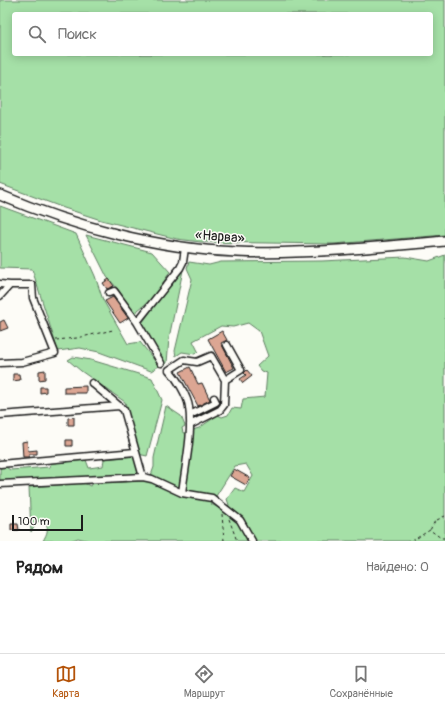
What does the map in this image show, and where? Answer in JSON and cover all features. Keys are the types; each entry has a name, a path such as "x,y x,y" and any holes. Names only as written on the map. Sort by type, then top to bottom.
{"highway":[{"path":"0,192 73,221"},
{"name":"«Нарва»","path":"0,196 73,221 115,233 185,248 274,253 445,241"}],"street":[{"path":"138,322 180,268 183,262 185,248"},
{"path":"0,284 32,285 33,298 55,353 22,362 0,363"},
{"path":"0,296 10,285"},
{"path":"109,293 114,291 138,322 161,363"},
{"path":"225,380 241,370 227,346"},
{"path":"182,493 190,415 189,406 174,375 169,370 184,360 197,362 211,356 225,380 224,405 220,410 190,425"},
{"path":"92,383 120,406 127,417 135,452 143,477"},
{"path":"190,415 216,402 214,398"},
{"path":"0,415 120,406"},
{"path":"0,464 135,452"},
{"path":"0,484 143,477 152,479 182,493 212,498 240,520 252,541"}],"path":[{"path":"50,340 77,338 113,330"},
{"path":"224,506 224,541"},
{"path":"224,506 237,541"},
{"path":"412,541 430,530 435,521 445,516"},
{"path":"430,530 441,538 445,538"}],"green space":[{"path":"0,0 445,0 445,235 333,244 201,242 177,239 101,220 0,184"},
{"path":"0,206 76,234 95,276 103,300 128,344 140,342 159,366 151,371 99,352 80,348 58,351 32,269 0,268"},
{"path":"86,235 152,252 170,272 150,303 148,302 138,310 135,315 118,289 107,277"},
{"path":"445,255 445,541 90,541 78,538 70,541 43,541 47,533 46,524 44,521 38,521 31,532 29,487 84,483 90,486 94,483 149,481 154,467 154,458 166,406 181,416 185,426 182,428 183,433 199,428 218,415 222,417 228,415 232,408 241,409 243,399 265,397 267,373 261,371 257,366 268,356 259,331 248,323 233,327 221,326 193,341 198,351 195,354 182,352 176,356 175,351 192,279 187,268 189,262 209,265 221,262 322,261 405,257 429,261","holes":["246,464 253,476 244,492 235,488 227,499 229,505 225,511 211,504 235,466"]},
{"path":"183,270 169,338 167,363 164,366 142,323"},
{"path":"73,357 91,360 152,378 162,400 147,456 138,454 125,402 68,360"},
{"path":"137,456 140,474 0,481 0,468 6,467 10,470 50,467 51,463 86,460 89,468 103,466 104,459"}],"building":[{"path":"109,279 114,286 107,289 103,283"},
{"path":"113,297 128,318 120,323 105,301"},
{"path":"4,320 8,328 0,331 0,322"},
{"path":"222,331 227,340 221,343 234,368 226,372 208,339"},
{"path":"190,367 198,384 202,383 210,400 198,406 180,372"},
{"path":"45,370 45,379 39,380 39,371"},
{"path":"247,370 252,376 243,383 240,379 246,375 244,373"},
{"path":"13,374 19,374 20,380 13,381"},
{"path":"86,386 86,393 64,393 64,387"},
{"path":"40,387 46,387 46,392 40,393"},
{"path":"74,417 74,425 68,425 68,418"},
{"path":"66,440 72,440 72,446 66,446"},
{"path":"27,441 28,451 37,450 37,454 29,454 29,457 23,457 22,442"},
{"path":"234,469 250,478 246,485 230,476"},
{"path":"11,524 18,524 19,530 11,530"}]}
